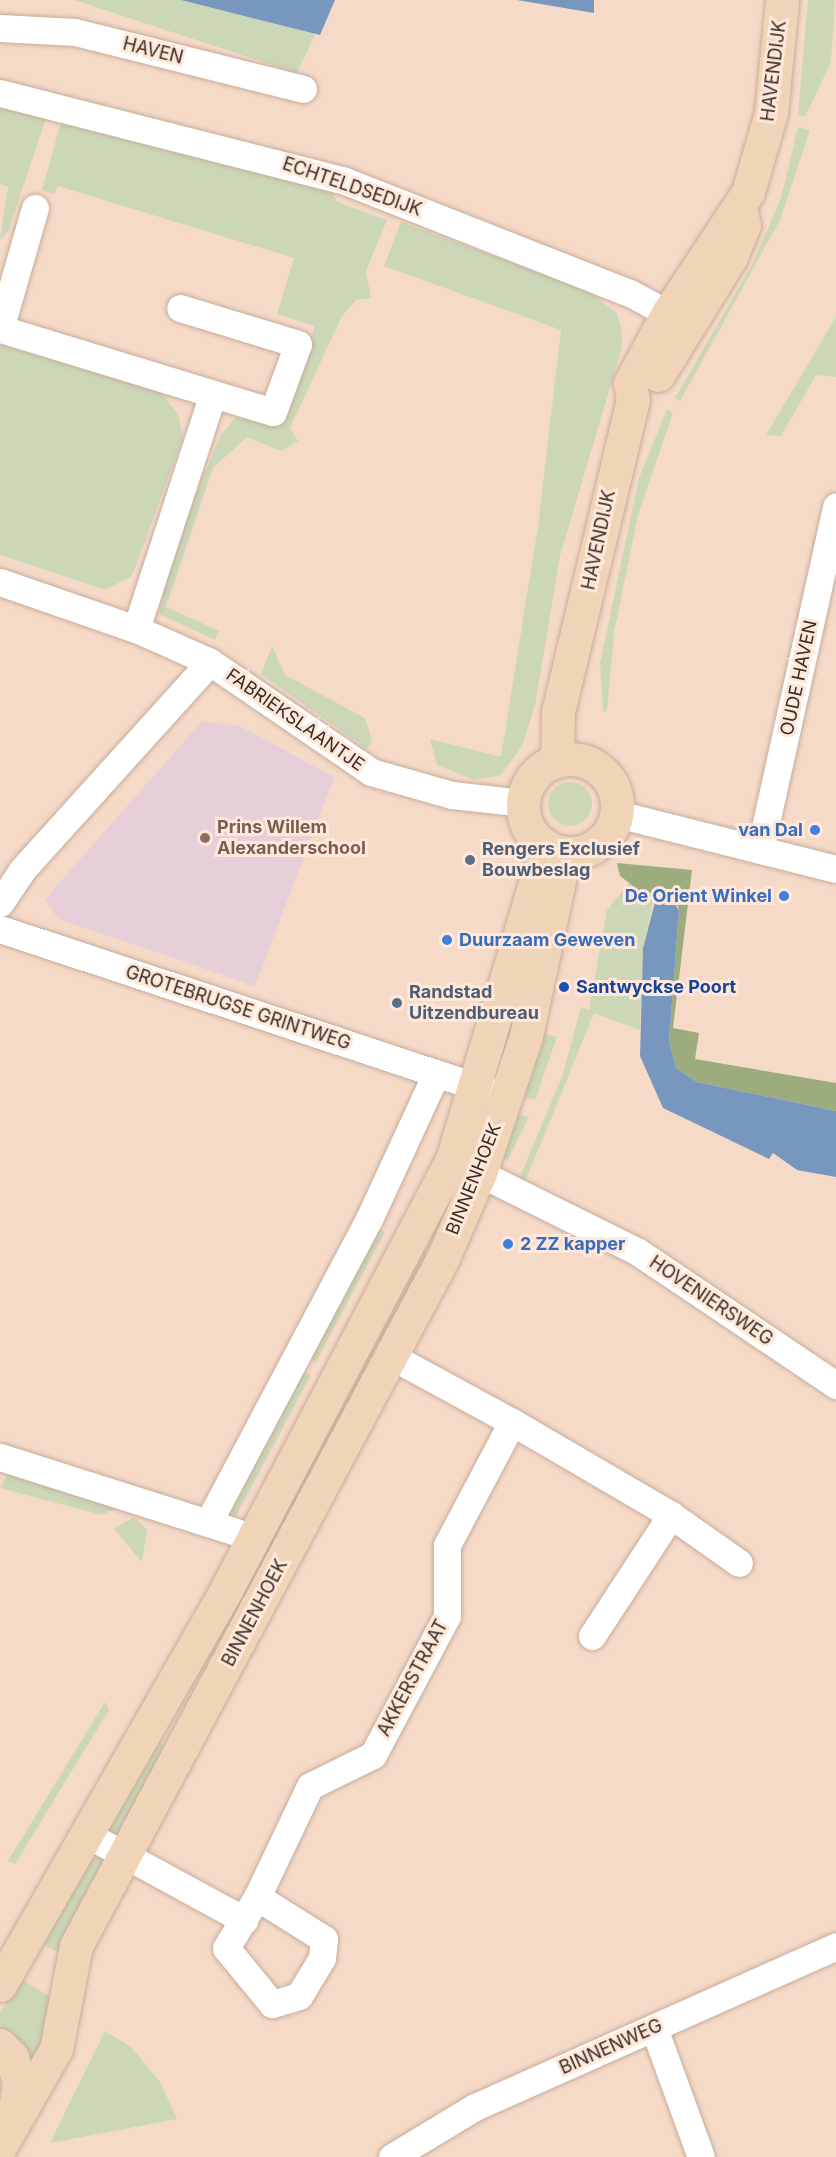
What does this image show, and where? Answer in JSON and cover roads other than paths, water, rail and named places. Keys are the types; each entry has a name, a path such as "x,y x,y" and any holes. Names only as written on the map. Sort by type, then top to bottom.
{"main road":[{"name":"HAVENDIJK","path":"568,761 558,712 633,400 630,383 679,319 728,216 740,209 771,113 782,0"},
{"path":"568,761 605,774 616,793 617,814 594,847 556,849 530,830 523,803 529,782 568,761"},
{"path":"491,1091 556,849"},
{"name":"BINNENHOEK","path":"6,2138 56,2049 76,1946 389,1355 442,1260 478,1172 491,1091"},
{"name":"BINNENHOEK","path":"0,1985 88,1835 226,1590 478,1172"},
{"name":"BINNENHOEK","path":"0,2045 12,2057 19,2084 6,2138"}],"street":[{"name":"HAVEN","path":"0,28 75,32 303,88"},
{"name":"ECHTELDSEDIJK","path":"0,93 309,169 679,319"},
{"path":"35,208 8,270 0,329 273,412 298,344 180,308"},
{"path":"136,628 213,394"},
{"name":"OUDE HAVEN","path":"760,850 829,567 836,506"},
{"name":"FABRIEKSLAANTJE","path":"0,582 136,628 210,662 371,772 430,790 523,803"},
{"name":"FABRIEKSLAANTJE","path":"0,903 22,870 210,662"},
{"path":"617,814 836,868"},
{"name":"GROTEBRUGSE GRINTWEG","path":"0,929 491,1091"},
{"path":"208,1523 369,1219 436,1074"},
{"name":"HOVENIERSWEG","path":"478,1172 638,1252 836,1385"},
{"path":"389,1355 512,1422 671,1515 739,1563"},
{"name":"AKKERSTRAAT","path":"88,1835 250,1908 310,1786 373,1755 447,1616 447,1545 512,1422"},
{"path":"0,1457 236,1532"},
{"path":"592,1636 671,1515"},
{"name":"BINNENWEG","path":"392,2157 475,2107 836,1946"},
{"path":"654,2028 701,2157"}],"water":[{"path":"181,0 335,0 320,35"},
{"path":"517,0 594,0 594,13"},
{"path":"656,898 673,900 679,911 669,1041 676,1068 697,1082 836,1111 836,1177 797,1170 773,1153 769,1159 663,1108 640,1056 643,948"}],"place":[{"name":"van Dal","path":"815,830"},
{"name":"Prins Willem Alexanderschool","path":"205,838"},
{"name":"Rengers Exclusief Bouwbeslag","path":"470,860"},
{"name":"De Orient Winkel","path":"784,896"},
{"name":"Duurzaam Geweven","path":"447,940"},
{"name":"Santwyckse Poort","path":"564,987"},
{"name":"Randstad Uitzendbureau","path":"397,1003"},
{"name":"2 ZZ kapper","path":"508,1244"}]}
